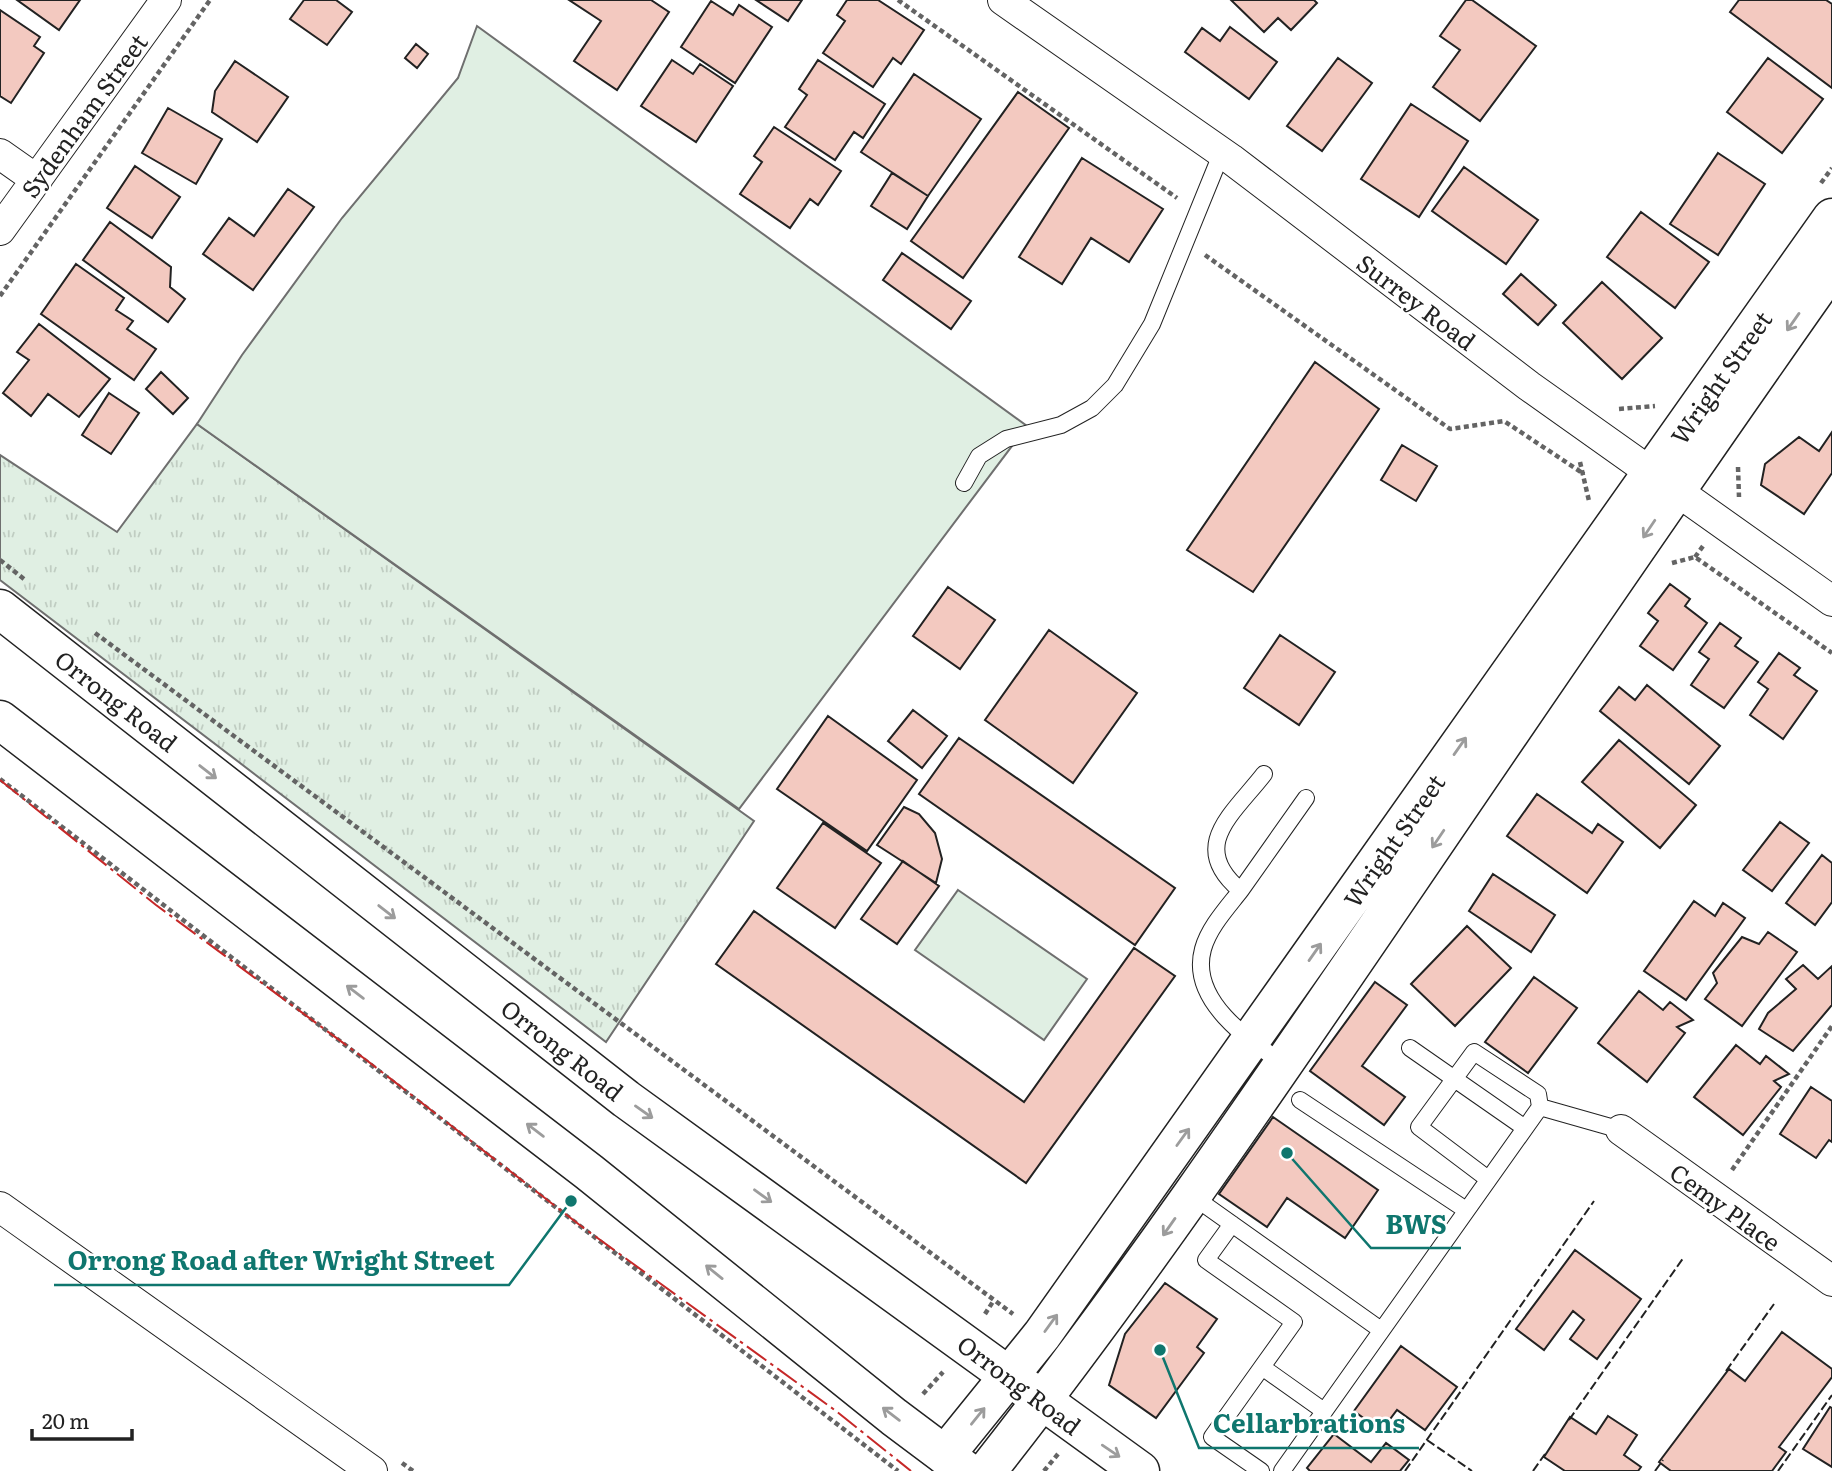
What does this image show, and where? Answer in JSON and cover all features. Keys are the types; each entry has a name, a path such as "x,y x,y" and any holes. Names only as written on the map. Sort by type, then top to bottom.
{"main road":[{"name":"Wright Street","path":"987,1471 1075,1359 1284,1064 1832,218"},
{"name":"Wright Street","path":"1663,482 1832,267"},
{"name":"Wright Street","path":"956,1463 1010,1377 1251,1042 1625,537"},
{"name":"Orrong Road","path":"0,609 626,1099 1140,1471"},
{"path":"0,720 589,1172 956,1463"}],"street":[{"name":"Sydenham Street","path":"0,230 166,0"},
{"name":"Surrey Road","path":"1003,0 1222,152 1529,386 1832,601"},
{"path":"0,154 37,180"},
{"name":"Cemy Place","path":"1621,1130 1832,1281"},
{"path":"0,1207 372,1471"}],"lane":[{"path":"964,482 979,456 1006,439 1061,425 1092,408 1115,385 1152,324 1222,152"},
{"path":"1240,890 1224,877 1215,859 1216,836 1264,774"},
{"path":"1284,1064 1251,1042 1213,1002 1203,977 1203,949 1219,919 1306,798"},
{"path":"1410,1048 1525,1128"},
{"path":"1282,1471 1540,1107 1538,1094 1474,1052 1419,1127 1488,1179"},
{"path":"1300,1100 1466,1210"},
{"path":"1540,1107 1621,1130"},
{"path":"1191,1195 1381,1330"},
{"path":"1232,1224 1206,1260 1294,1322 1212,1437 1261,1471"},
{"path":"1262,1367 1324,1411"}],"path":[{"path":"0,296 210,0"},
{"path":"898,0 1185,204 1184,241 1450,429 1504,421 1584,474 1590,511 1662,565 1695,557 1832,653"},
{"path":"0,560 32,585"},
{"path":"85,626 1010,1312"},
{"path":"0,779 898,1471"},
{"path":"1714,1196 1832,1026"},
{"path":"872,1451 941,1374 994,1300"}],"green space":[{"path":"477,26 1027,426 739,809 197,424 242,355 342,218 458,78"},
{"path":"197,424 754,821 606,1042 0,580 0,455 117,532"},
{"path":"958,890 1087,979 1044,1040 915,950"}],"building":[{"path":"17,0 80,0 59,30"},
{"path":"304,0 336,0 352,12 327,45 290,19"},
{"path":"569,0 651,0 669,12 617,90 574,61 601,21"},
{"path":"756,0 802,0 788,21"},
{"path":"847,0 878,0 924,30 901,64 893,58 873,87 823,53 845,21 837,15"},
{"path":"1231,0 1314,0 1317,3 1291,30 1278,18 1264,32"},
{"path":"1466,0 1472,0 1536,46 1480,121 1433,87 1460,50 1440,36"},
{"path":"1739,0 1826,0 1832,4 1832,88 1730,12"},
{"path":"711,1 733,15 739,5 772,27 735,83 681,47"},
{"path":"0,10 40,37 34,46 44,53 11,103 0,96"},
{"path":"1230,27 1277,62 1249,99 1185,52 1202,28 1220,41"},
{"path":"416,44 428,54 417,68 405,58"},
{"path":"1338,58 1372,83 1322,151 1287,126"},
{"path":"1768,58 1823,99 1782,153 1727,112"},
{"path":"672,60 693,74 700,64 733,86 696,142 641,106"},
{"path":"818,60 885,104 863,138 854,132 835,160 785,127 807,95 799,89"},
{"path":"235,61 288,97 257,142 212,112 215,91"},
{"path":"914,74 981,119 928,196 861,152"},
{"path":"1018,92 1069,128 963,278 911,241"},
{"path":"1411,104 1468,141 1419,217 1361,179"},
{"path":"168,108 222,139 196,184 142,153"},
{"path":"774,127 841,171 818,205 810,199 790,228 740,194 762,162 754,156"},
{"path":"1718,153 1765,184 1718,255 1670,224"},
{"path":"1082,158 1163,209 1129,262 1091,238 1062,284 1019,257"},
{"path":"135,166 180,197 152,238 107,208"},
{"path":"1464,167 1538,220 1506,264 1432,211"},
{"path":"892,173 928,196 907,229 871,206"},
{"path":"288,189 314,207 253,290 203,254 229,218 254,236"},
{"path":"1641,212 1709,262 1675,308 1607,257"},
{"path":"110,222 171,267 170,287 185,299 168,322 83,260"},
{"path":"902,253 971,301 951,329 883,280"},
{"path":"76,264 124,298 116,310 133,321 127,329 156,349 134,380 41,314"},
{"path":"1521,274 1556,305 1538,325 1503,294"},
{"path":"1602,282 1662,338 1622,379 1563,323"},
{"path":"39,324 110,379 79,417 48,394 31,416 3,393 29,360 17,352"},
{"path":"1315,362 1379,409 1253,592 1187,550"},
{"path":"161,372 188,398 173,414 146,389"},
{"path":"109,393 139,413 111,454 82,435"},
{"path":"1832,432 1832,473 1804,514 1761,485 1765,464 1799,437 1819,451"},
{"path":"1402,445 1437,466 1416,501 1381,480"},
{"path":"1670,584 1690,599 1685,606 1707,623 1673,670 1640,646 1658,621 1648,613"},
{"path":"948,587 995,620 960,669 913,636"},
{"path":"1720,623 1741,638 1735,646 1758,662 1724,708 1691,685 1709,659 1699,652"},
{"path":"1049,630 1137,693 1073,783 985,720"},
{"path":"1280,635 1335,672 1299,725 1244,688"},
{"path":"1779,653 1800,668 1794,675 1817,691 1783,739 1750,715 1768,689 1758,682"},
{"path":"1647,685 1720,746 1689,784 1600,711 1619,687 1635,700"},
{"path":"913,710 947,736 922,768 888,741"},
{"path":"828,716 917,780 867,851 777,789"},
{"path":"959,738 1175,888 1135,945 919,794"},
{"path":"1619,740 1696,805 1660,848 1582,782"},
{"path":"1537,794 1592,833 1598,824 1623,842 1587,893 1507,836"},
{"path":"904,807 919,814 935,833 942,859 936,883 877,845"},
{"path":"1780,822 1809,843 1772,891 1743,870"},
{"path":"823,823 881,863 835,928 777,888"},
{"path":"1822,855 1832,863 1832,902 1815,925 1786,903"},
{"path":"903,861 939,886 897,944 861,919"},
{"path":"1493,874 1555,915 1531,952 1469,911"},
{"path":"1694,901 1715,916 1723,903 1745,918 1686,1000 1644,971"},
{"path":"754,911 1024,1102 1134,948 1175,976 1026,1183 716,964"},
{"path":"1467,926 1511,968 1455,1026 1411,984"},
{"path":"1768,932 1797,952 1742,1026 1705,999 1717,983 1713,973 1742,937 1759,944"},
{"path":"1803,965 1818,979 1832,966 1832,1005 1793,1051 1759,1029 1768,1013 1796,989 1786,979"},
{"path":"1534,977 1577,1008 1528,1073 1485,1042"},
{"path":"1375,982 1407,1005 1362,1066 1405,1097 1384,1125 1310,1071"},
{"path":"1639,991 1663,1010 1670,1002 1693,1020 1677,1027 1685,1033 1647,1082 1598,1043"},
{"path":"1736,1045 1760,1064 1766,1056 1789,1074 1774,1081 1781,1087 1743,1135 1694,1097"},
{"path":"1811,1087 1832,1101 1832,1142 1829,1140 1816,1158 1780,1134"},
{"path":"1273,1117 1378,1190 1345,1238 1287,1198 1267,1227 1219,1194"},
{"path":"1575,1250 1641,1299 1597,1359 1570,1339 1584,1320 1573,1311 1544,1350 1516,1329"},
{"path":"1165,1283 1217,1319 1197,1347 1204,1353 1156,1418 1109,1385 1125,1334"},
{"path":"1782,1332 1832,1369 1832,1377 1779,1447 1786,1452 1772,1471 1671,1471 1659,1462 1729,1369 1745,1381"},
{"path":"1401,1346 1457,1387 1425,1430 1397,1410 1381,1431 1354,1411"},
{"path":"1830,1407 1832,1408 1832,1467 1803,1449"},
{"path":"1608,1416 1637,1435 1624,1455 1641,1467 1638,1471 1565,1471 1544,1457 1570,1417 1596,1434"},
{"path":"1334,1434 1371,1462 1386,1443 1409,1460 1400,1471 1310,1471 1307,1468"}],"fence":[{"path":"1405,1471 1594,1201"},
{"path":"1569,1420 1684,1257"},
{"path":"1726,1371 1774,1304"},
{"path":"1778,1471 1832,1395"},
{"path":"1427,1440 1472,1471"},
{"path":"1533,1471 1545,1454"},
{"path":"1655,1471 1663,1460"}],"power":[{"path":"0,780 156,905 365,1059 581,1226 836,1411 911,1471"}],"place":[{"name":"BWS","path":"1287,1153"},
{"name":"Orrong Road after Wright Street","path":"571,1201"},
{"name":"Cellarbrations","path":"1160,1350"}]}
